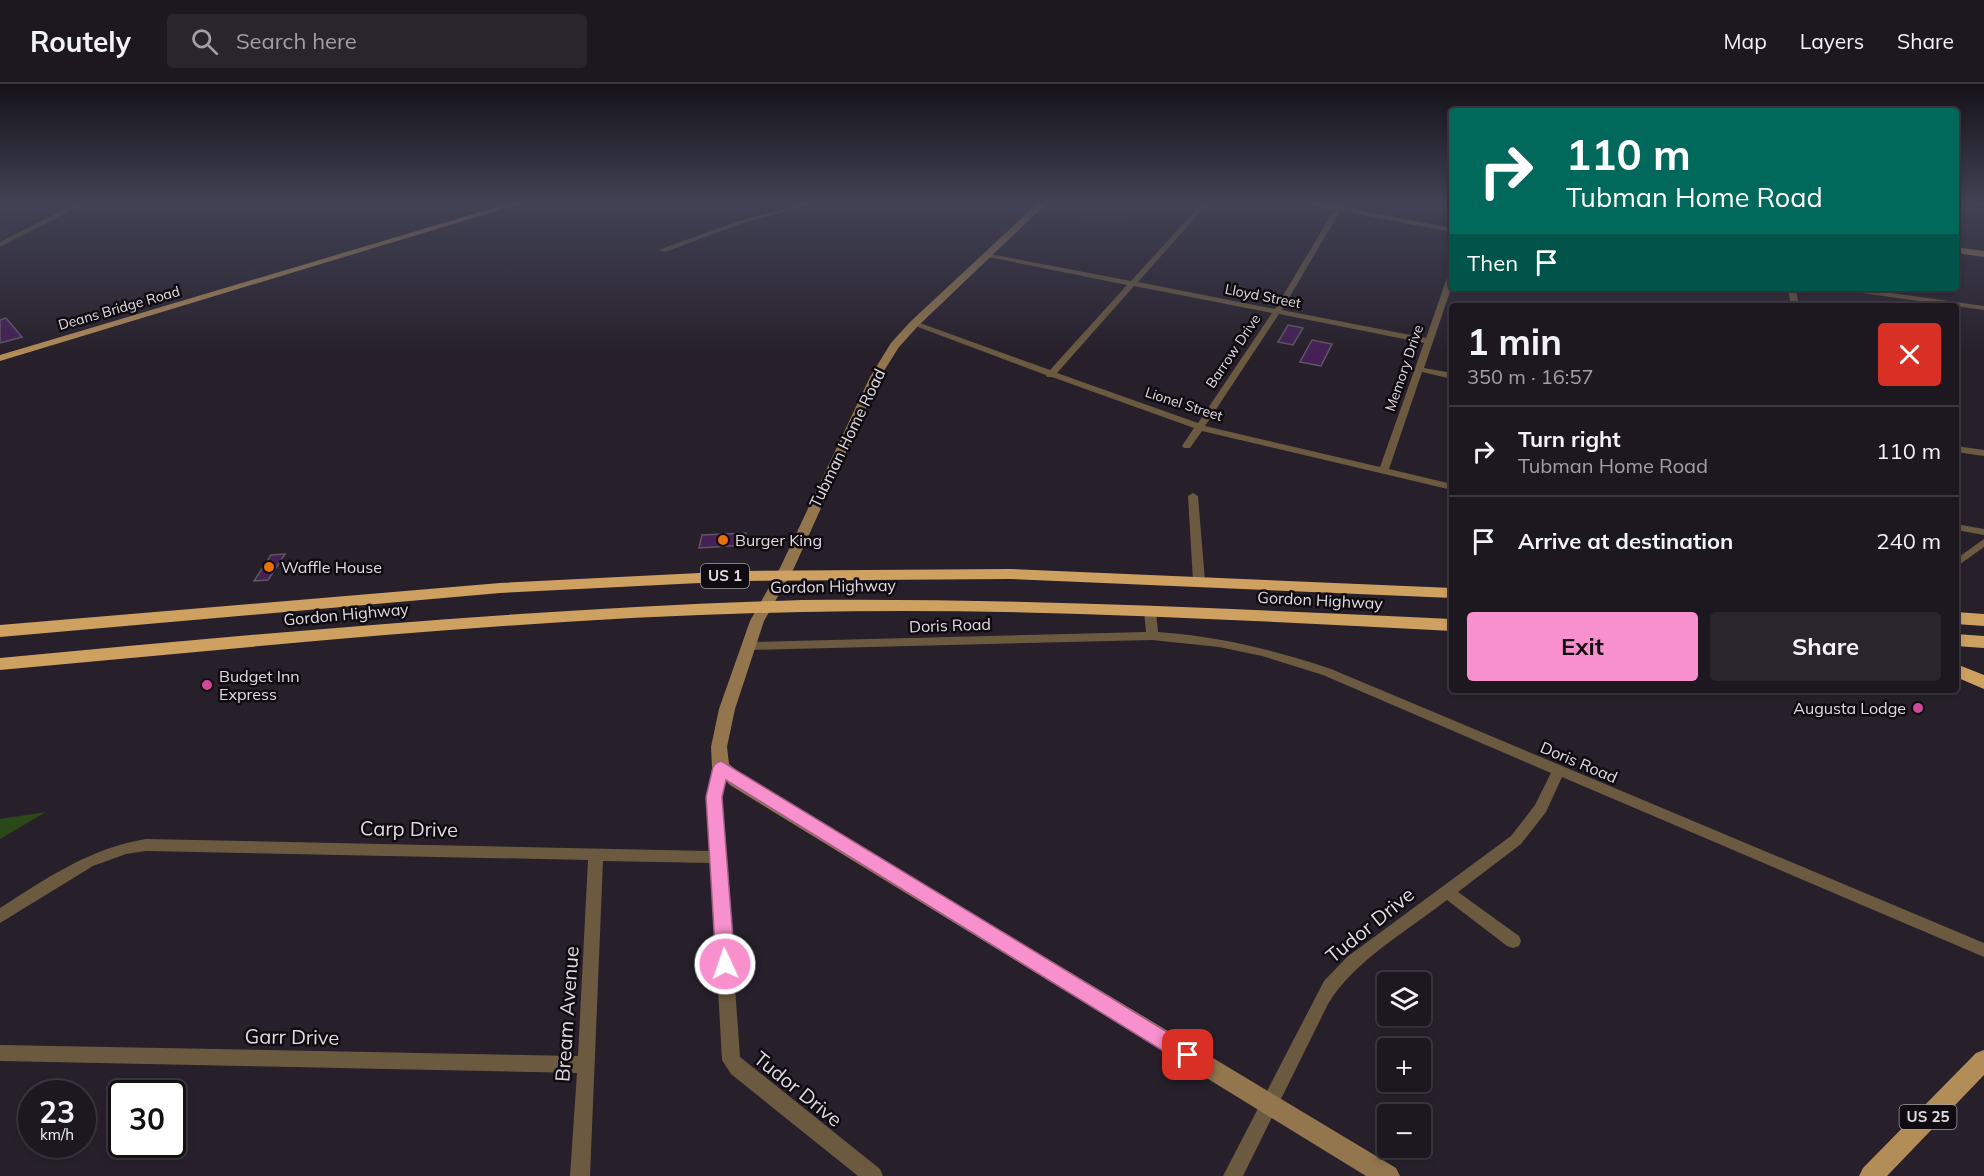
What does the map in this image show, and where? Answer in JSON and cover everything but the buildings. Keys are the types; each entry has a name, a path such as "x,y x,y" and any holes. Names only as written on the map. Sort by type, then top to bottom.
{"highway":[{"name":"Gordon Highway","path":"0,631 533,586 783,575 971,573 1449,593"},
{"name":"Gordon Highway","path":"0,664 503,619 638,611 766,607 967,604 1449,625"},
{"path":"1959,618 1984,620"},
{"path":"1959,640 1984,642"},
{"path":"1959,671 1984,682"}],"main road":[{"name":"Deans Bridge Road","path":"0,358 351,253"},
{"name":"US 25","path":"1871,1176 1984,1060"}],"street":[{"path":"1050,375 1160,253"},
{"name":"Barrow Drive","path":"1187,446 1276,313 1311,253"},
{"name":"Lloyd Street","path":"988,255 1428,341"},
{"name":"Tubman Home Road","path":"721,767 719,754 721,731 757,621 783,575 875,377 895,345 914,324 988,255"},
{"name":"Memory Drive","path":"1383,471 1449,283"},
{"path":"1862,291 1948,303"},
{"path":"1959,305 1984,308"},
{"name":"Lionel Street","path":"914,324 1199,427 1449,486"},
{"path":"1418,369 1449,375"},
{"path":"1959,449 1984,453"},
{"path":"1193,496 1199,581"},
{"path":"1959,528 1984,532"},
{"path":"1959,562 1984,542"},
{"path":"1150,611 1152,636"},
{"name":"Doris Road","path":"748,646 1152,636 1220,642 1292,659 1984,950"},
{"path":"721,767 736,780 1388,1176"},
{"name":"Tudor Drive","path":"721,767 714,797 720,857 731,1060 737,1068 873,1176"},
{"name":"Tudor Drive","path":"1233,1176 1330,986 1353,962 1516,840 1541,808 1558,772"},
{"name":"Carp Drive","path":"0,916 99,856 113,850 146,845 720,857"},
{"name":"Bream Avenue","path":"580,1176 584,1065 593,953 596,855"},
{"path":"1446,891 1512,941"},
{"name":"Garr Drive","path":"0,1053 584,1065"}],"green space":[{"path":"46,812 0,839 0,819"}],"place":[{"name":"Burger King","path":"723,540"},
{"name":"Waffle House","path":"269,567"},
{"name":"Budget Inn Express","path":"207,685"},
{"name":"Augusta Lodge","path":"1918,708"}],"route":[{"path":"725,964 720,857 714,797 721,767 736,780 1188,1055"}]}
